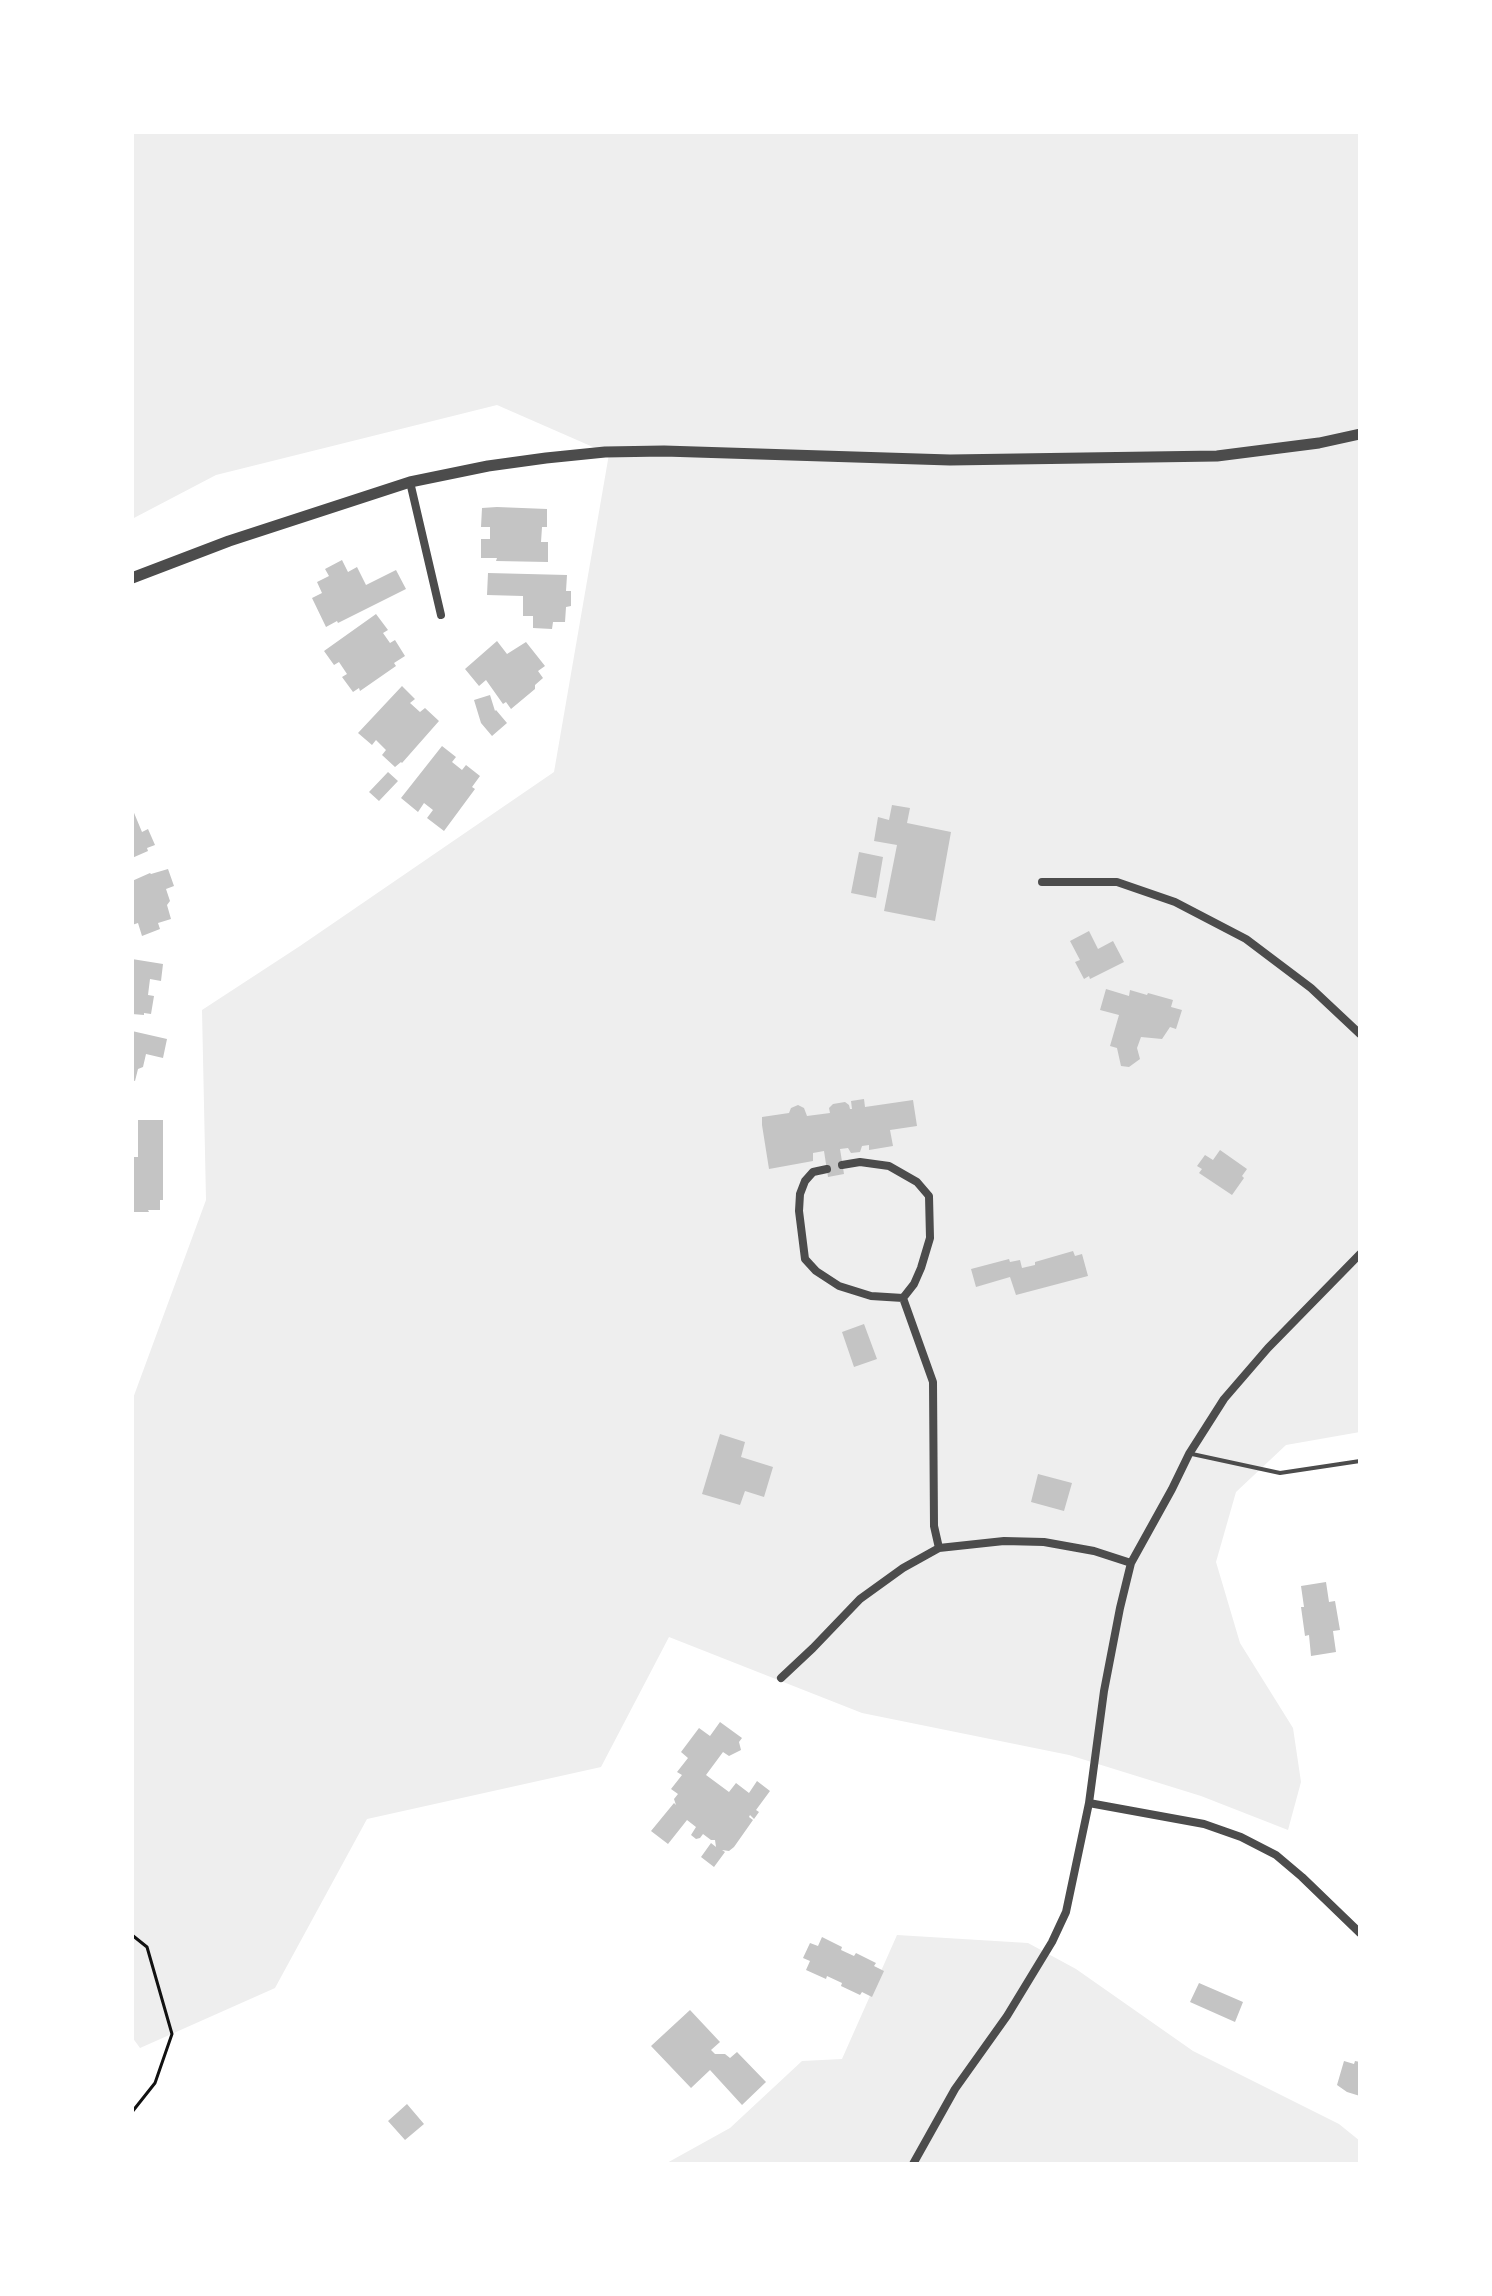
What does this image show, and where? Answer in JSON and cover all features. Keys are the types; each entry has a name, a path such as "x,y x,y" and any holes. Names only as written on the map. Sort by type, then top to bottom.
{"street":[{"path":"132,578 229,541 410,482 488,466 605,452 950,460 1217,456 1319,443 1360,434"},
{"path":"410,482 441,615"},
{"path":"1042,882 1117,882 1175,902 1246,939 1311,988 1360,1034"},
{"path":"842,1165 860,1162 889,1166 917,1182 929,1196 930,1238 914,1284 903,1298"},
{"path":"827,1169 813,1172 800,1194 805,1259 816,1271 839,1286 871,1296 903,1298"},
{"path":"913,2164 955,2089 1007,2016 1052,1942 1066,1912 1089,1803 1104,1691 1131,1563 1189,1454 1224,1399 1268,1348 1360,1254"},
{"path":"903,1298 933,1382 934,1526 939,1548"},
{"path":"781,1678 860,1599 903,1568 939,1548 1004,1541 1044,1542 1094,1551 1131,1563"},
{"path":"1089,1803 1204,1824 1241,1837 1276,1855 1294,1869 1360,1933"}],"lane":[{"path":"1189,1454 1280,1473 1360,1461"}],"path":[{"path":"132,1935 147,1947 172,2034 155,2083 132,2112"}],"shaded area":[{"path":"132,132 1360,132 1360,1432 1286,1445 1236,1492 1216,1562 1240,1643 1293,1728 1301,1782 1288,1830 1201,1796 1069,1755 862,1713 669,1637 601,1767 367,1819 275,1988 140,2048 132,2037 132,1401 206,1200 202,1010 554,772 609,454 497,405 216,475 132,519"},
{"path":"897,1935 1028,1943 1076,1969 1193,2051 1339,2124 1360,2141 1360,2164 665,2164 730,2128 802,2061 842,2059"}],"building":[{"path":"482,508 547,509 547,527 542,527 541,542 548,542 548,562 481,558 481,539 490,539 490,527 481,527"},
{"path":"342,560 348,572 357,567 366,585 396,570 406,589 326,627 312,598 322,593 317,582 329,576 325,569"},
{"path":"488,573 567,575 566,591 571,591 571,606 566,607 565,622 553,622 552,629 533,628 533,616 523,616 523,596 487,595"},
{"path":"376,614 388,630 383,633 390,643 395,640 405,656 360,691 359,688 353,692 342,677 347,674 339,662 334,665 324,651"},
{"path":"497,641 507,654 526,642 545,666 538,671 543,678 535,689 511,709 506,702 503,704 486,680 479,686 465,669"},
{"path":"402,686 415,699 410,703 420,712 425,708 439,721 395,767 382,755 386,750 376,740 372,745 358,733"},
{"path":"490,695 495,711 507,723 492,736 481,723 474,700"},
{"path":"442,746 456,757 452,762 462,770 466,765 480,776 472,787 475,789 444,831 427,818 433,810 424,803 418,812 401,798"},
{"path":"388,772 398,781 379,801 369,792"},
{"path":"892,805 910,808 907,823 951,832 935,921 884,911 897,845 874,841 878,817 889,820"},
{"path":"132,808 142,832 148,829 155,845 132,858"},
{"path":"859,852 883,857 876,898 851,893"},
{"path":"168,869 174,886 166,889 171,919 158,923 160,929 142,936 138,923 132,925 132,881"},
{"path":"1089,931 1098,949 1113,941 1124,962 1084,979 1075,962 1080,960 1070,941"},
{"path":"132,959 163,964 161,981 150,979 148,995 154,996 151,1014 132,1014"},
{"path":"1106,989 1129,996 1130,990 1148,993 1173,1000 1171,1007 1182,1010 1176,1029 1170,1027 1162,1039 1141,1037 1137,1048 1140,1059 1129,1067 1121,1066 1117,1048 1110,1046 1119,1015 1100,1010"},
{"path":"132,1031 167,1039 163,1058 146,1054 135,1081 132,1080"},
{"path":"864,1099 865,1107 913,1100 917,1126 890,1130 893,1146 869,1150 869,1145 862,1146 860,1152 851,1153 848,1148 840,1149 844,1174 828,1177 824,1151 813,1153 813,1161 769,1169 762,1117 789,1113 791,1108 798,1105 804,1108 807,1116 830,1113 829,1108 833,1104 845,1102 852,1109 851,1101"},
{"path":"138,1120 163,1120 163,1200 160,1200 160,1210 149,1212 132,1212 132,1157 138,1157"},
{"path":"1220,1150 1247,1169 1232,1195 1199,1173 1202,1169 1197,1166 1205,1155 1213,1160"},
{"path":"1073,1251 1075,1256 1082,1254 1088,1276 1016,1295 1010,1277 976,1287 971,1269 1009,1259 1010,1262 1020,1260 1022,1268"},
{"path":"864,1324 877,1359 854,1367 842,1332"},
{"path":"720,1434 745,1442 741,1457 773,1467 764,1497 745,1491 740,1505 702,1494"},
{"path":"1038,1474 1072,1483 1064,1511 1031,1502"},
{"path":"1326,1582 1329,1602 1335,1601 1340,1630 1333,1631 1336,1652 1311,1656 1309,1635 1305,1636 1301,1586"},
{"path":"720,1722 742,1738 739,1742 741,1750 729,1756 723,1752 706,1775 729,1792 736,1783 749,1793 757,1781 770,1791 756,1810 759,1812 754,1819 750,1815 753,1820 734,1847 729,1851 722,1850 725,1852 714,1867 701,1857 711,1843 716,1847 715,1840 703,1834 696,1839 691,1835 696,1827 687,1820 668,1844 651,1831 674,1803 676,1805 674,1799 678,1794 671,1789 682,1775 677,1772 688,1758 681,1752 699,1728 710,1736"},
{"path":"822,1937 842,1947 841,1950 854,1956 856,1953 876,1963 874,1966 884,1971 872,1997 862,1992 860,1995 827,1976 826,1979 806,1970 810,1961 803,1958 810,1943 818,1946"},
{"path":"1199,1983 1243,2002 1235,2022 1190,2002"},
{"path":"690,2010 720,2042 711,2050 715,2054 725,2054 730,2058 737,2052 766,2082 742,2105 710,2070 691,2088 651,2046"},
{"path":"1344,2061 1360,2062 1360,2096 1337,2085"},
{"path":"407,2104 424,2124 405,2140 388,2121"}]}
